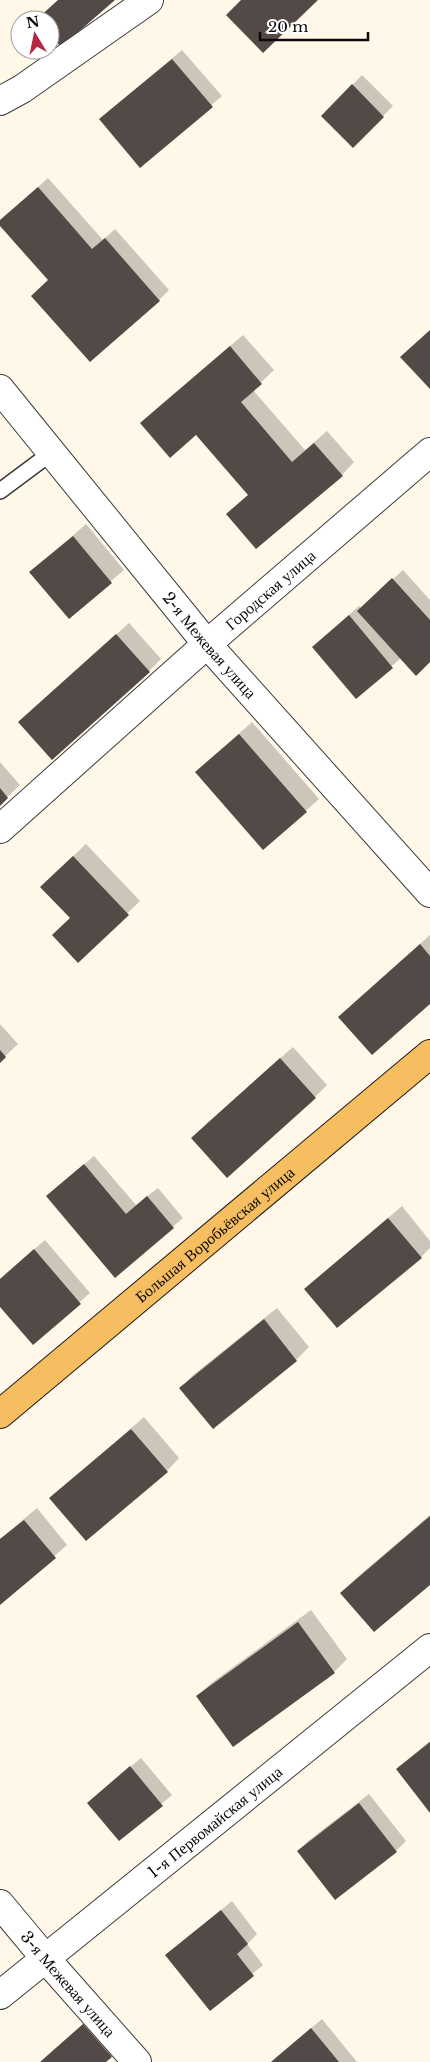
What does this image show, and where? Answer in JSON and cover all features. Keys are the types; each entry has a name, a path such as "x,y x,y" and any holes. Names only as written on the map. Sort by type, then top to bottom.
{"main road":[{"name":"Большая Воробьёвская улица","path":"0,1414 430,1054"}],"street":[{"path":"0,101 22,89 149,0"},
{"name":"2-я Межевая улица","path":"0,389 207,644 430,893"},
{"name":"Городская улица","path":"0,829 207,644 430,452"},
{"name":"1-я Первомайская улица","path":"0,1995 430,1648"},
{"name":"3-я Межевая улица","path":"0,1904 137,2062"}],"lane":[{"path":"0,491 51,452"}],"building":[{"path":"58,0 115,0 61,47 60,10 47,10"},
{"path":"241,0 318,0 263,53 226,15"},
{"path":"172,59 213,107 140,168 99,119"},
{"path":"352,84 384,117 353,148 321,116"},
{"path":"38,187 92,249 105,238 160,301 90,362 31,296 48,280 0,226 0,220"},
{"path":"430,330 430,389 400,357"},
{"path":"230,346 262,384 241,402 292,462 314,443 343,476 256,549 226,514 248,495 196,435 170,458 140,423"},
{"path":"73,536 112,583 69,619 29,572"},
{"path":"392,578 430,620 430,662 416,676 357,611"},
{"path":"349,615 393,668 356,699 312,647"},
{"path":"116,634 150,672 52,760 18,722"},
{"path":"239,734 307,812 263,850 195,772"},
{"path":"0,788 8,798 0,806"},
{"path":"73,856 129,915 78,963 52,935 70,918 40,887"},
{"path":"420,944 430,956 430,1004 372,1055 338,1017"},
{"path":"0,1050 6,1057 0,1063"},
{"path":"280,1058 316,1098 227,1178 191,1138"},
{"path":"84,1164 126,1214 147,1196 174,1228 115,1278 46,1196"},
{"path":"388,1218 422,1258 337,1328 304,1289"},
{"path":"34,1249 81,1304 33,1345 0,1307 0,1279"},
{"path":"264,1319 297,1361 213,1429 179,1388"},
{"path":"131,1429 168,1472 86,1541 49,1498"},
{"path":"430,1516 430,1585 374,1632 340,1593"},
{"path":"24,1520 56,1558 0,1605 0,1539"},
{"path":"298,1622 335,1673 233,1747 196,1696"},
{"path":"430,1742 430,1813 396,1769"},
{"path":"130,1766 163,1806 119,1841 87,1803"},
{"path":"359,1803 397,1852 335,1900 297,1851"},
{"path":"221,1910 248,1944 237,1954 254,1976 210,2011 165,1955"},
{"path":"83,2024 112,2057 106,2062 40,2062"},
{"path":"311,2028 339,2062 271,2062"}]}
